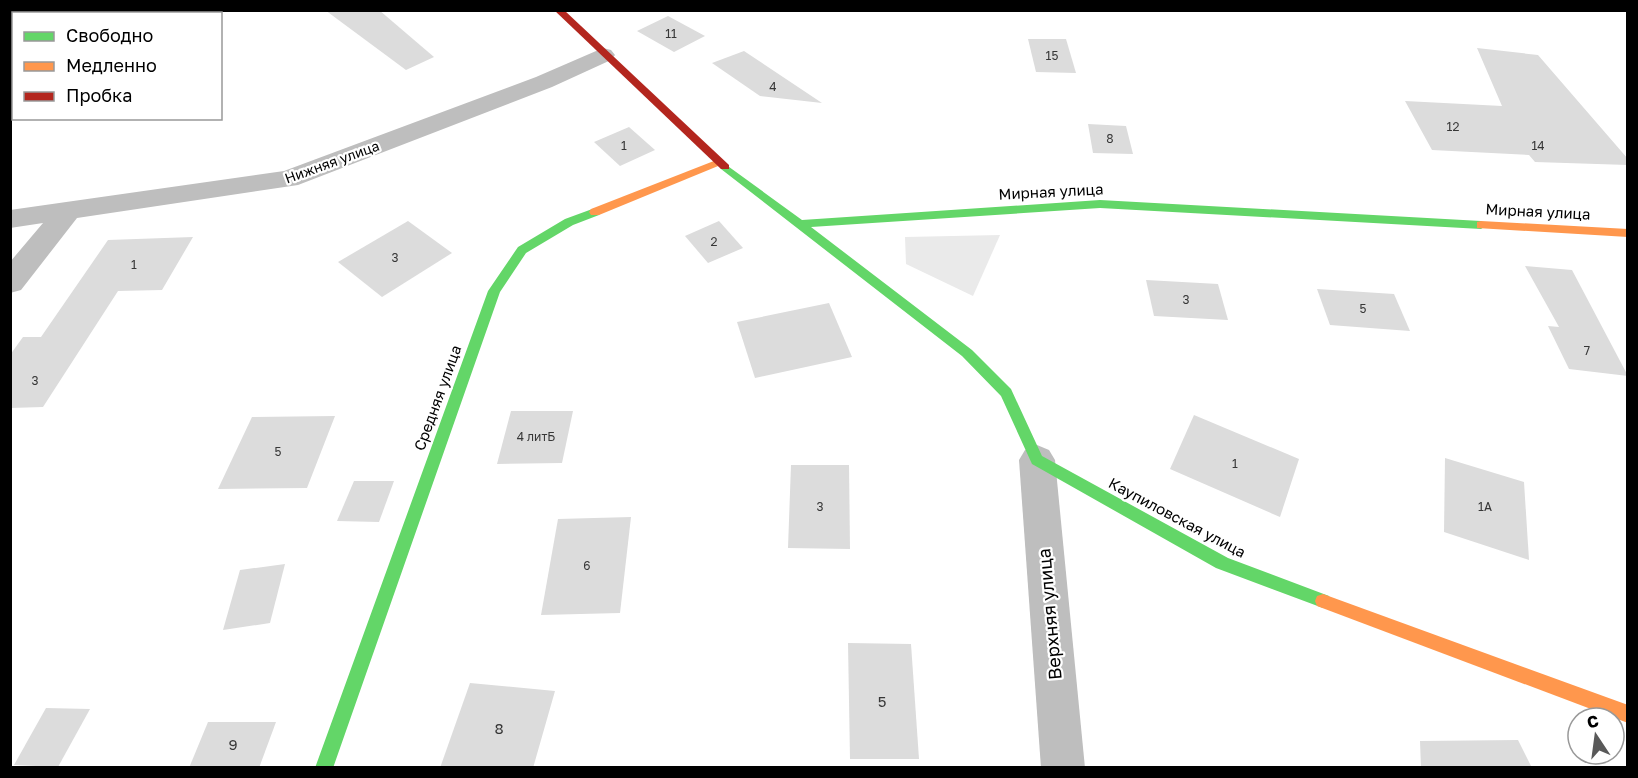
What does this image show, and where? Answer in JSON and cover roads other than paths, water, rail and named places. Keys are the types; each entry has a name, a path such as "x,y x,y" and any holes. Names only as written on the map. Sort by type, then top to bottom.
{"street":[{"path":"558,10 603,55 719,162 967,353 1006,393 1036,460"},
{"name":"Нижняя улица","path":"10,219 289,179 544,82 603,55"},
{"name":"Средняя улица","path":"324,768 494,291 522,250 569,222 719,162"},
{"name":"Мирная улица","path":"799,224 1100,204 1628,233"},
{"path":"10,283 68,211"},
{"name":"Каупиловская улица","path":"1036,460 1222,563 1628,714"},
{"name":"Верхняя улица","path":"1036,460 1063,768"}]}
